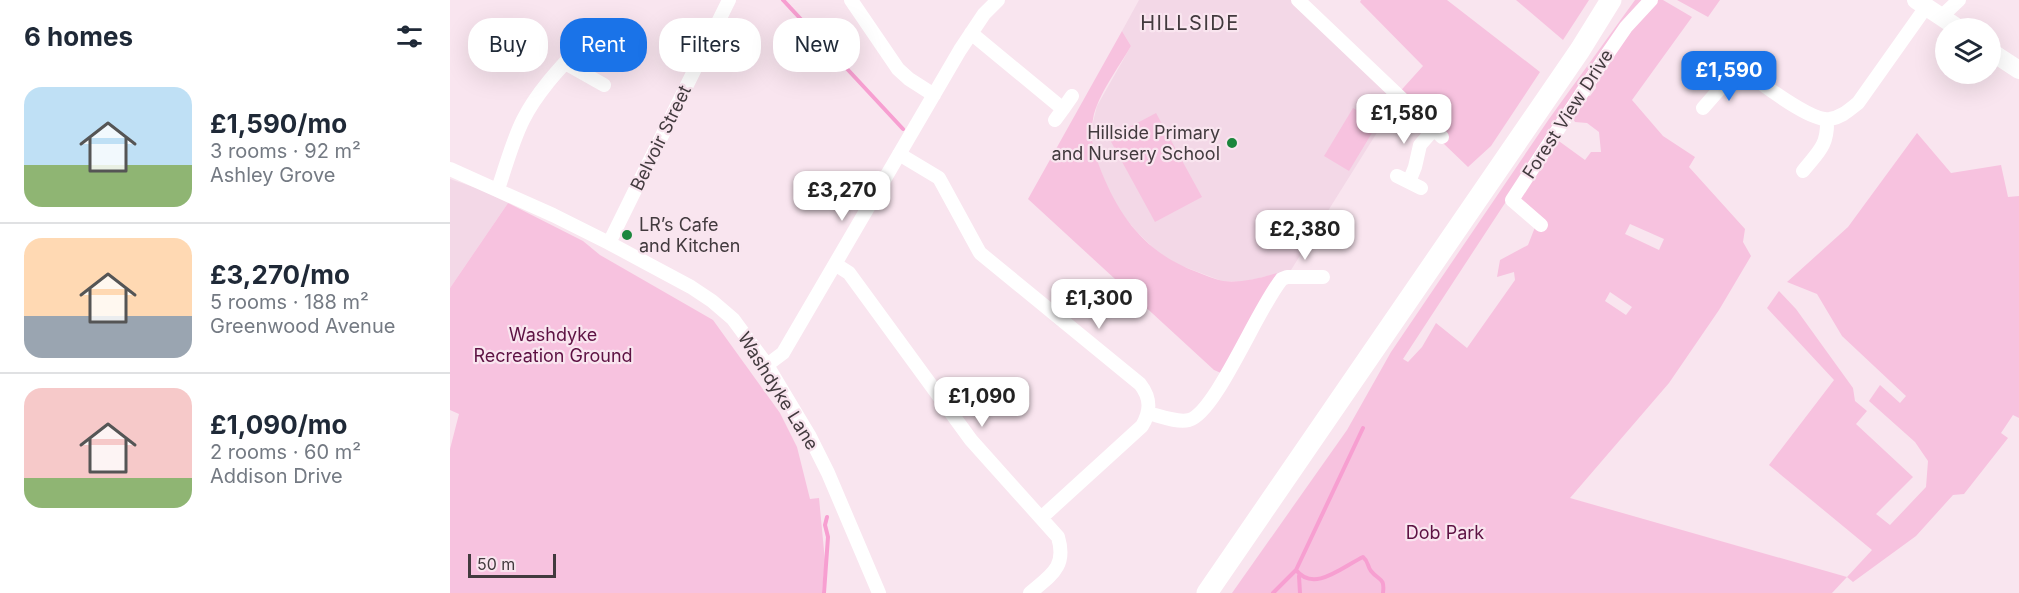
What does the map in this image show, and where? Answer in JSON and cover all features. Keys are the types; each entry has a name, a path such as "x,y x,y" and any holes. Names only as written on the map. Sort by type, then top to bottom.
{"main road":[{"path":"1207,593 1580,50 1611,0"},
{"path":"1580,50 1622,0"}],"street":[{"name":"Belvoir Street","path":"609,243 729,0"},
{"path":"850,0 898,69 934,95"},
{"path":"767,365 783,353 971,33 998,0"},
{"path":"1298,0 1438,133 1420,145 1416,167 1409,182"},
{"name":"Forest View Drive","path":"1541,225 1512,201 1626,27 1651,0"},
{"path":"1703,108 1731,76 1741,69 1807,114 1827,120 1844,115 1857,102 1921,3 1941,17 1959,0"},
{"path":"971,33 1059,115 1072,96"},
{"path":"2001,58 2019,70"},
{"path":"498,189 524,117 560,69"},
{"path":"581,72 604,85"},
{"path":"1803,171 1821,149 1828,136 1827,120"},
{"path":"899,154 939,178 980,253 1140,384 1148,396 1149,404 1155,415 1182,421 1198,416 1206,407 1278,284 1287,277 1323,277"},
{"name":"Washdyke Lane","path":"450,168 609,243 691,287 733,319 767,365 809,435 828,473 879,593"},
{"path":"835,264 849,273 971,440 1058,537 1062,549 1056,571 1030,593"},
{"path":"1041,518 1155,415"}],"shaded area":[{"name":"Hillside Primary and Nursery School","path":"1139,0 1295,0 1398,99 1291,270 1247,281 1222,281 1182,266 1164,258 1138,233 1121,213 1111,196 1095,156 1091,130 1097,106 1131,46 1122,31"},
{"path":"450,179 482,190 508,203 450,288"}],"green space":[{"path":"1361,0 1447,0 1540,72 1491,146 1468,167 1395,97 1423,66 1360,2"},
{"path":"1516,0 1589,0 1563,40"},
{"name":"Dob Park","path":"1635,0 1644,0 1556,125 1403,359 1408,362 1422,347 1436,323 1467,348 1515,280 1514,272 1497,277 1500,260 1528,245 1539,217 1520,199 1556,139 1585,160 1591,152 1601,152 1599,132 1587,123 1575,122 1571,115 1583,95 1590,96 1596,88 1595,82 1631,29 1658,0 1663,0 1692,17 1632,100 1663,136 1695,157 1689,167 1745,229 1743,242 1751,256 1719,310 1669,383 1570,498 1847,577 1832,593 1232,593 1347,430 1391,352 1549,119","holes":["1630,224 1664,239 1659,250 1625,234","1610,292 1632,307 1626,315 1605,301"]},
{"path":"1677,0 1720,0 1708,17"},
{"path":"1122,31 1131,46 1099,101 1093,119 1092,133 1099,167 1118,206 1127,220 1150,245 1180,265 1220,280 1230,281 1250,280 1277,273 1221,373 1214,370 1028,199"},
{"path":"1353,108 1378,123 1349,171 1324,156"},
{"path":"1156,113 1202,197 1155,222 1109,138"},
{"path":"1917,133 1951,173 2001,165 2008,197 2019,196 2019,418 2013,415 2001,433 2008,438 1964,494 1953,495 1916,536 1853,582 1847,577 1872,550 1769,465 1834,380 1767,308 1779,291 1796,309 1853,388 1855,401 1867,411 1856,424 1913,477 1876,514 1890,525 1926,487 1928,461 1915,442 1869,401 1880,385 1900,403 1906,396 1842,336 1817,294 1787,282 1848,227"},
{"name":"Washdyke Recreation Ground","path":"508,203 583,241 600,255 713,320 780,413 797,447 810,499 819,498 825,561 822,593 450,593 450,449 459,414 450,410 450,288"}],"waterway":[{"path":"783,0 903,129"},
{"path":"1296,570 1363,428"},
{"path":"824,593 827,517"},
{"path":"1273,593 1296,570 1303,576 1320,579 1363,557 1371,571 1382,582 1383,593"},
{"path":"1299,576 1300,593"}],"place":[{"name":"Hillside Primary and Nursery School","path":"1232,143"},
{"name":"LR’s Cafe and Kitchen","path":"627,235"}],"district":[{"name":"HILLSIDE","path":"1190,23"}]}
